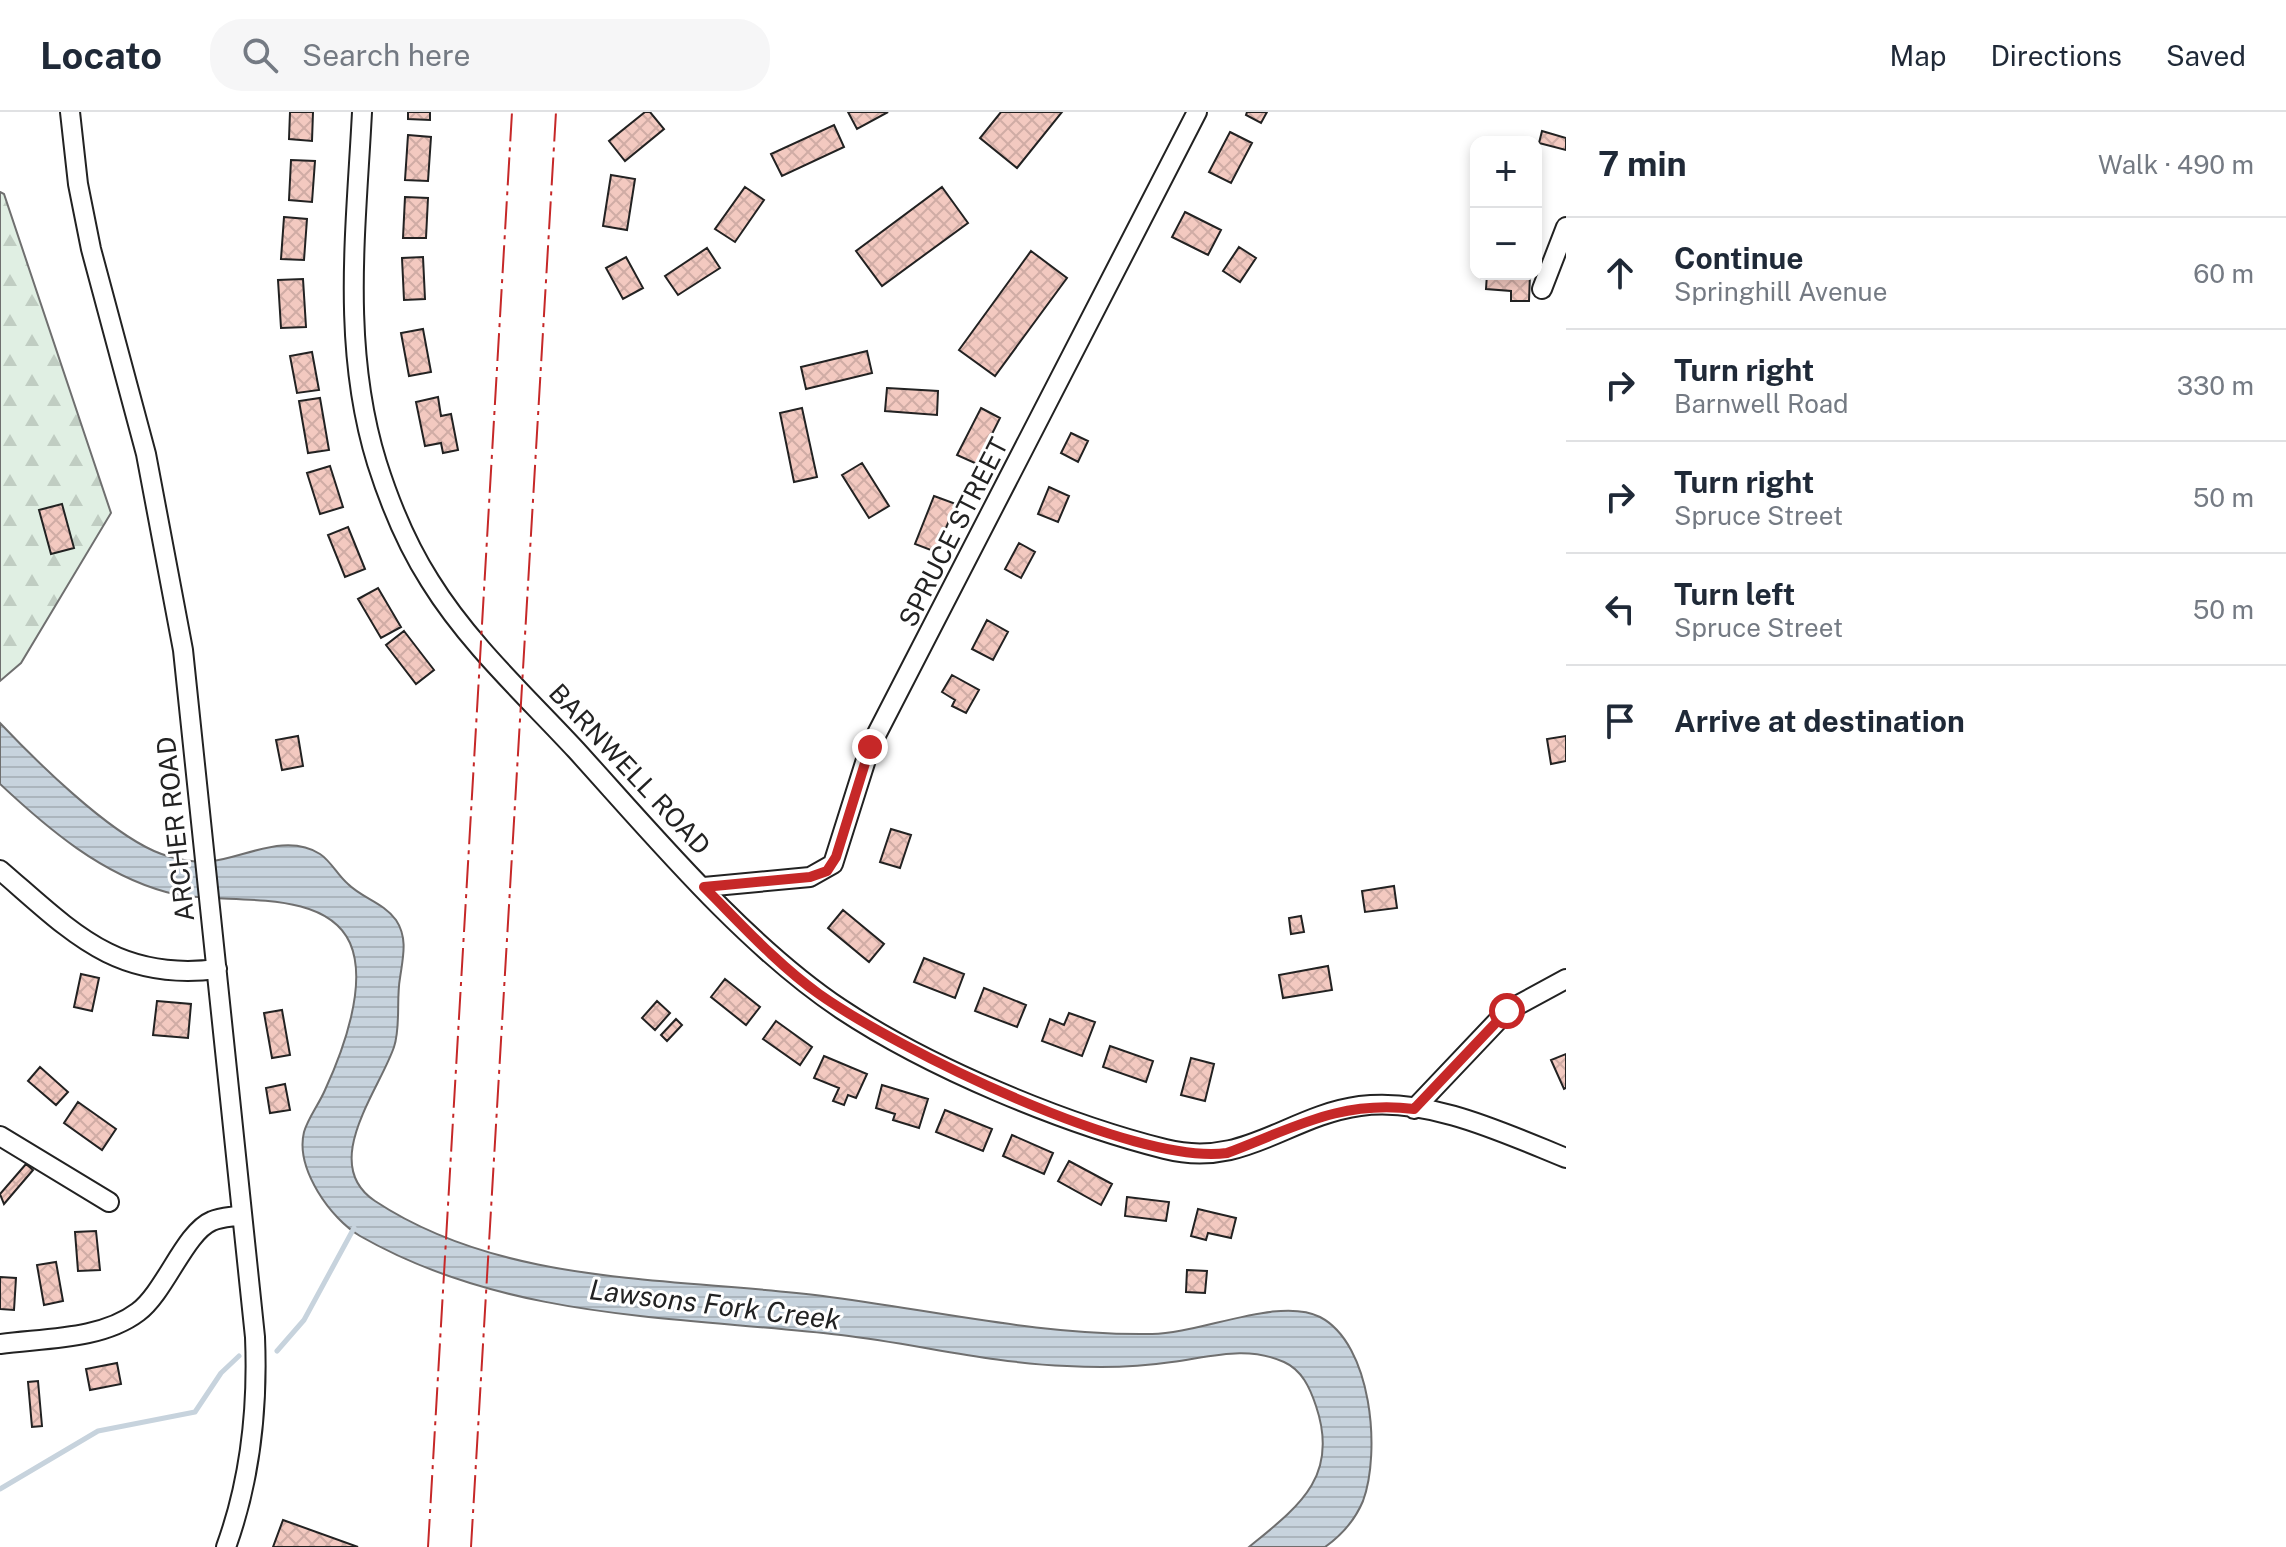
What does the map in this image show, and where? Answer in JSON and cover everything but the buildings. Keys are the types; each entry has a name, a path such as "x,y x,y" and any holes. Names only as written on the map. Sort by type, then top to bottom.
{"street":[{"name":"ARCHER ROAD","path":"70,112 78,184 91,249 146,454 167,551 183,650 255,1337 255,1415 244,1489 226,1547"},
{"name":"BARNWELL ROAD","path":"362,112 353,250 354,342 358,382 377,462 406,538 430,581 471,636 704,887 788,969 847,1013 943,1065 1015,1097 1163,1149 1200,1155 1227,1153 1339,1110 1384,1105 1414,1109 1501,1132 1566,1158"},
{"name":"SPRUCE STREET","path":"704,887 810,877 833,864 870,747 1197,112"},
{"path":"1542,289 1566,227"},
{"path":"0,870 86,943 108,956 184,971 217,969"},
{"path":"1414,1109 1507,1011 1566,979"},
{"path":"0,1136 109,1202"},
{"path":"0,1344 88,1332 122,1322 159,1292 171,1270 205,1225 242,1215"}],"green space":[{"path":"0,192 4,194 111,513 21,663 0,681"}],"water":[{"name":"Lawsons Fork Creek","path":"0,723 93,811 154,851 183,860 206,862 281,846 307,848 324,857 348,884 396,920 404,948 396,1039 352,1148 352,1168 359,1186 375,1201 426,1229 479,1249 535,1264 592,1274 823,1296 1028,1327 1111,1334 1171,1332 1283,1311 1320,1317 1338,1331 1351,1350 1368,1401 1371,1455 1363,1501 1356,1515 1325,1547 1249,1547 1298,1504 1310,1488 1323,1452 1322,1431 1308,1386 1290,1365 1270,1357 1242,1353 1159,1364 1080,1367 982,1357 841,1335 595,1310 534,1300 475,1285 417,1264 360,1236 338,1218 318,1192 310,1177 303,1146 304,1132 323,1095 346,1037 355,997 355,959 350,943 337,924 317,912 294,905 166,892 119,874 98,862 56,833 0,784"}],"waterway":[{"path":"277,1351 304,1320 354,1228"},
{"path":"0,1489 98,1431 195,1412 221,1373 239,1356"}],"power":[{"path":"428,1547 512,112"},
{"path":"471,1547 556,112"}],"route":[{"path":"870,747 836,857 827,871 810,877 704,887 788,969 847,1013 943,1065 1015,1097 1163,1149 1208,1156 1227,1153 1339,1110 1384,1105 1414,1109 1507,1011"}]}
